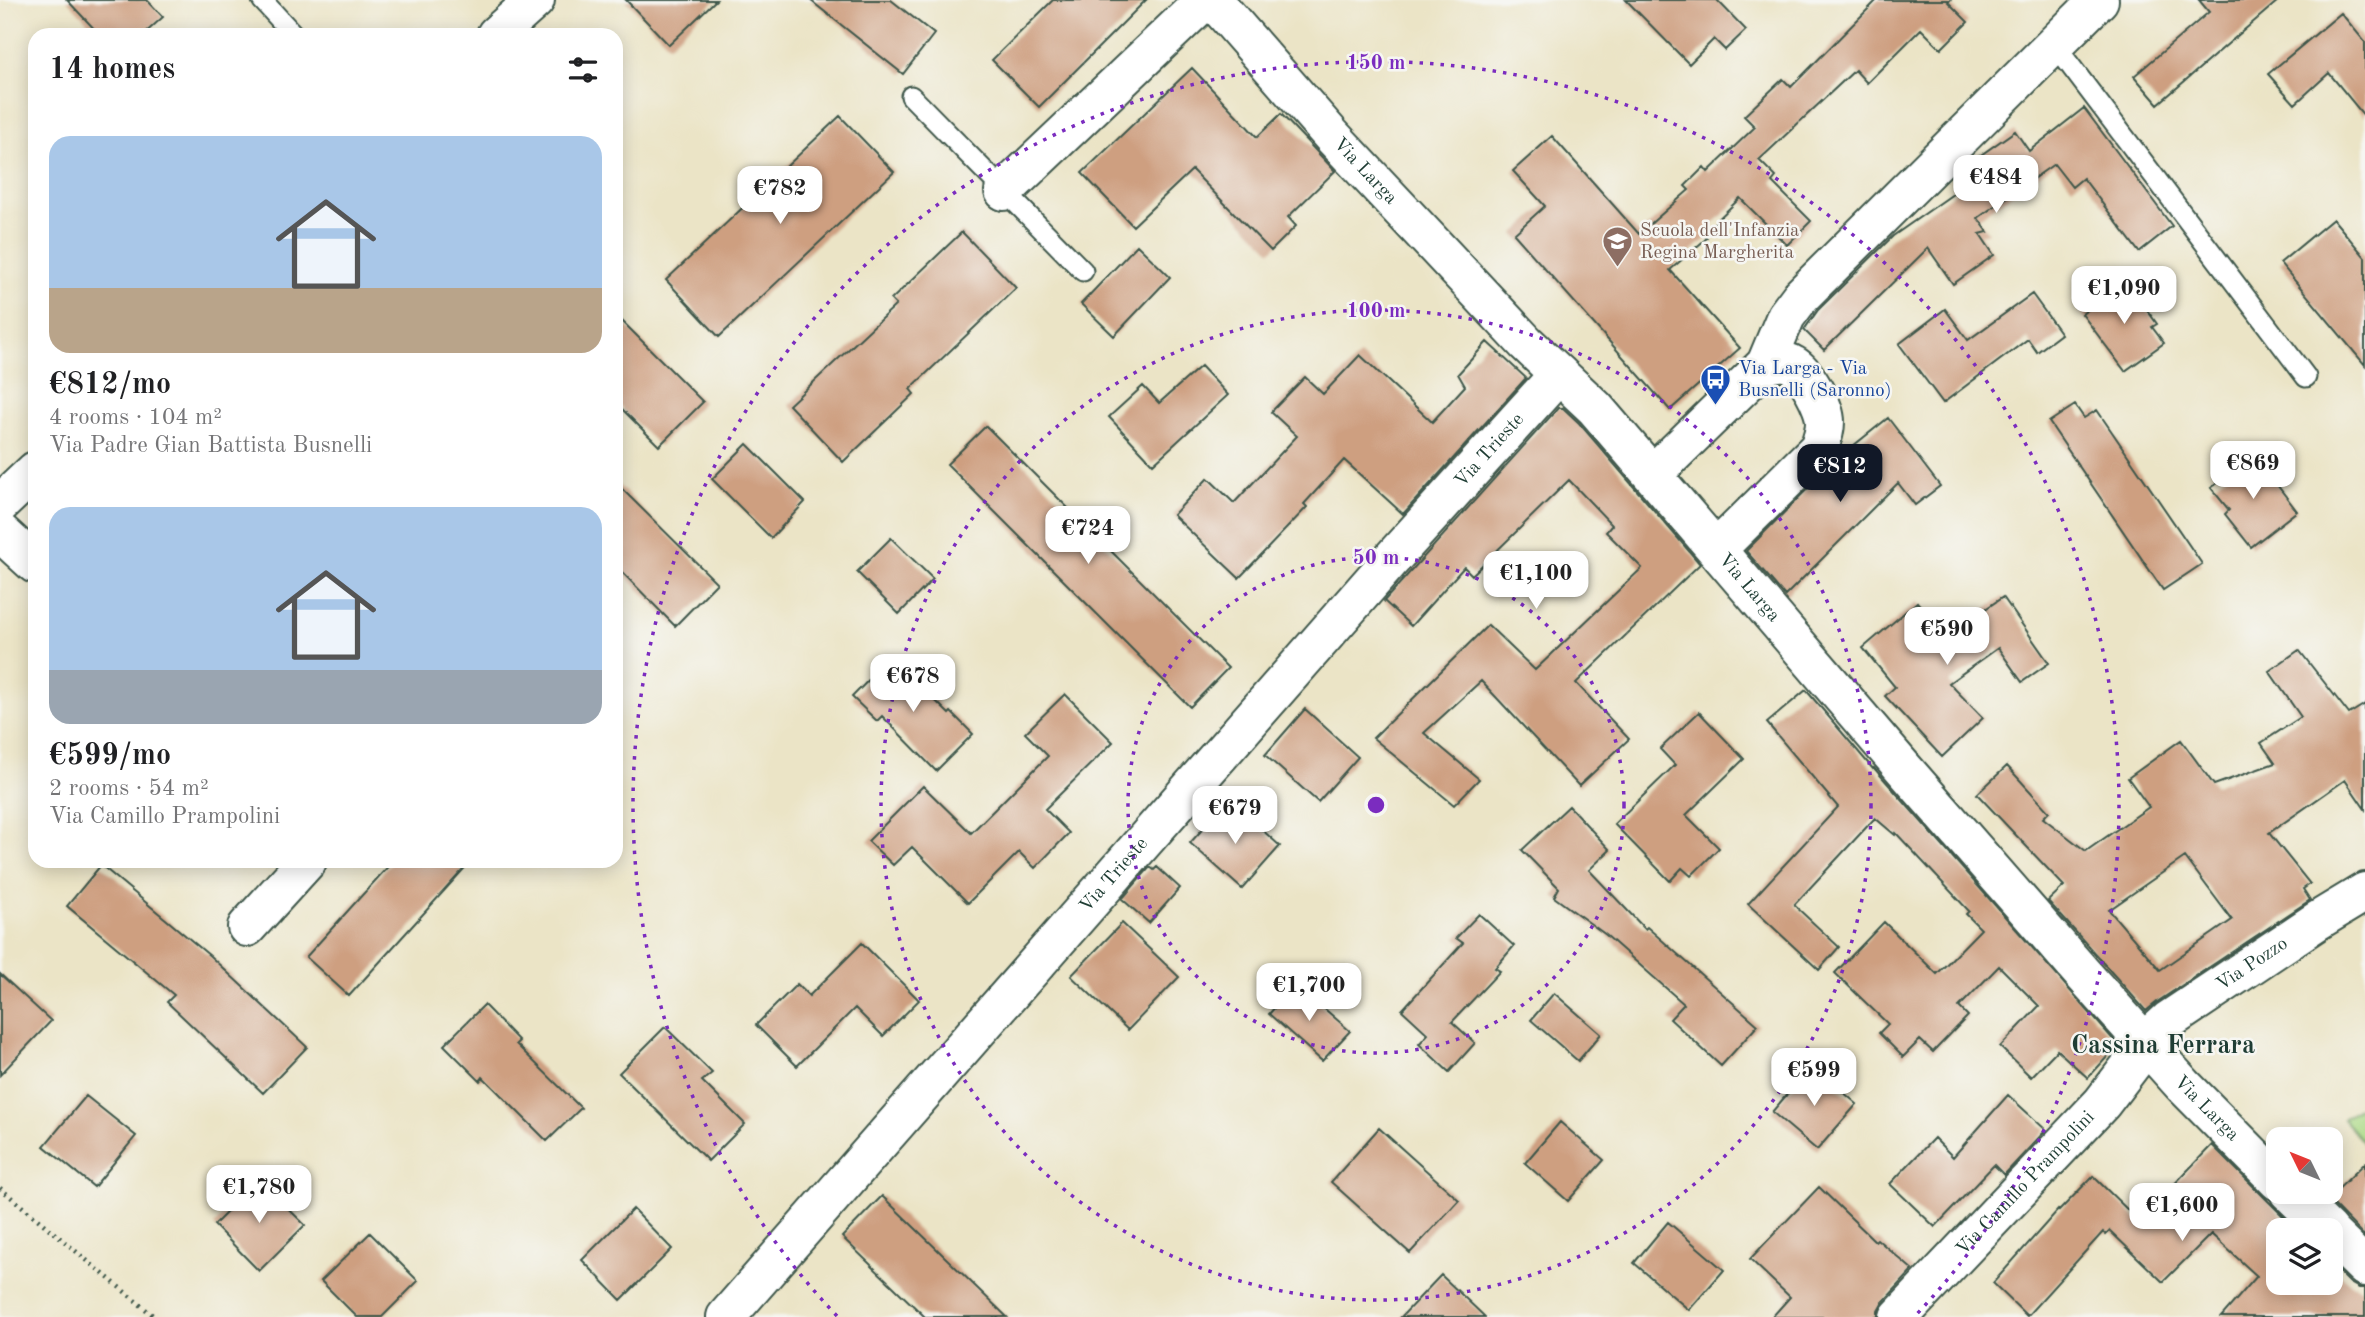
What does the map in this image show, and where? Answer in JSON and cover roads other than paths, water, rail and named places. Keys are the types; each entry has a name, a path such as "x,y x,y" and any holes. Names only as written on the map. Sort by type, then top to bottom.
{"street":[{"path":"504,28 536,0"},
{"path":"1004,191 1205,0"},
{"name":"Via Larga","path":"1213,0 1331,135 1525,343 1595,408 1904,769 2183,1086 2266,1169"},
{"path":"1653,474 1766,365 1786,316 1801,296 2099,0"},
{"path":"1717,549 1819,449 1824,435 1825,418 1813,387 1792,364 1780,361 1766,365"},
{"name":"Via Trieste","path":"726,1317 1388,564 1559,374"},
{"path":"0,504 28,478"},
{"path":"0,532 28,558"},
{"path":"247,926 301,868"},
{"name":"Via Pozzo","path":"2147,1045 2169,1020 2365,892"},
{"name":"Via Camillo Prampolini","path":"1899,1317 2102,1103 2147,1045"},
{"path":"2301,1204 2315,1218"},
{"path":"2343,1246 2365,1267"}],"lane":[{"path":"262,0 288,28"},
{"path":"2054,44 2306,377"},
{"path":"911,96 1083,271"}],"place":[{"name":"Scuola dell'Infanzia Regina Margherita","path":"1617,269"},
{"name":"Via Larga - Via Busnelli (Saronno)","path":"1715,407"}],"district":[{"name":"Cassina Ferrara","path":"2163,1046"}]}
